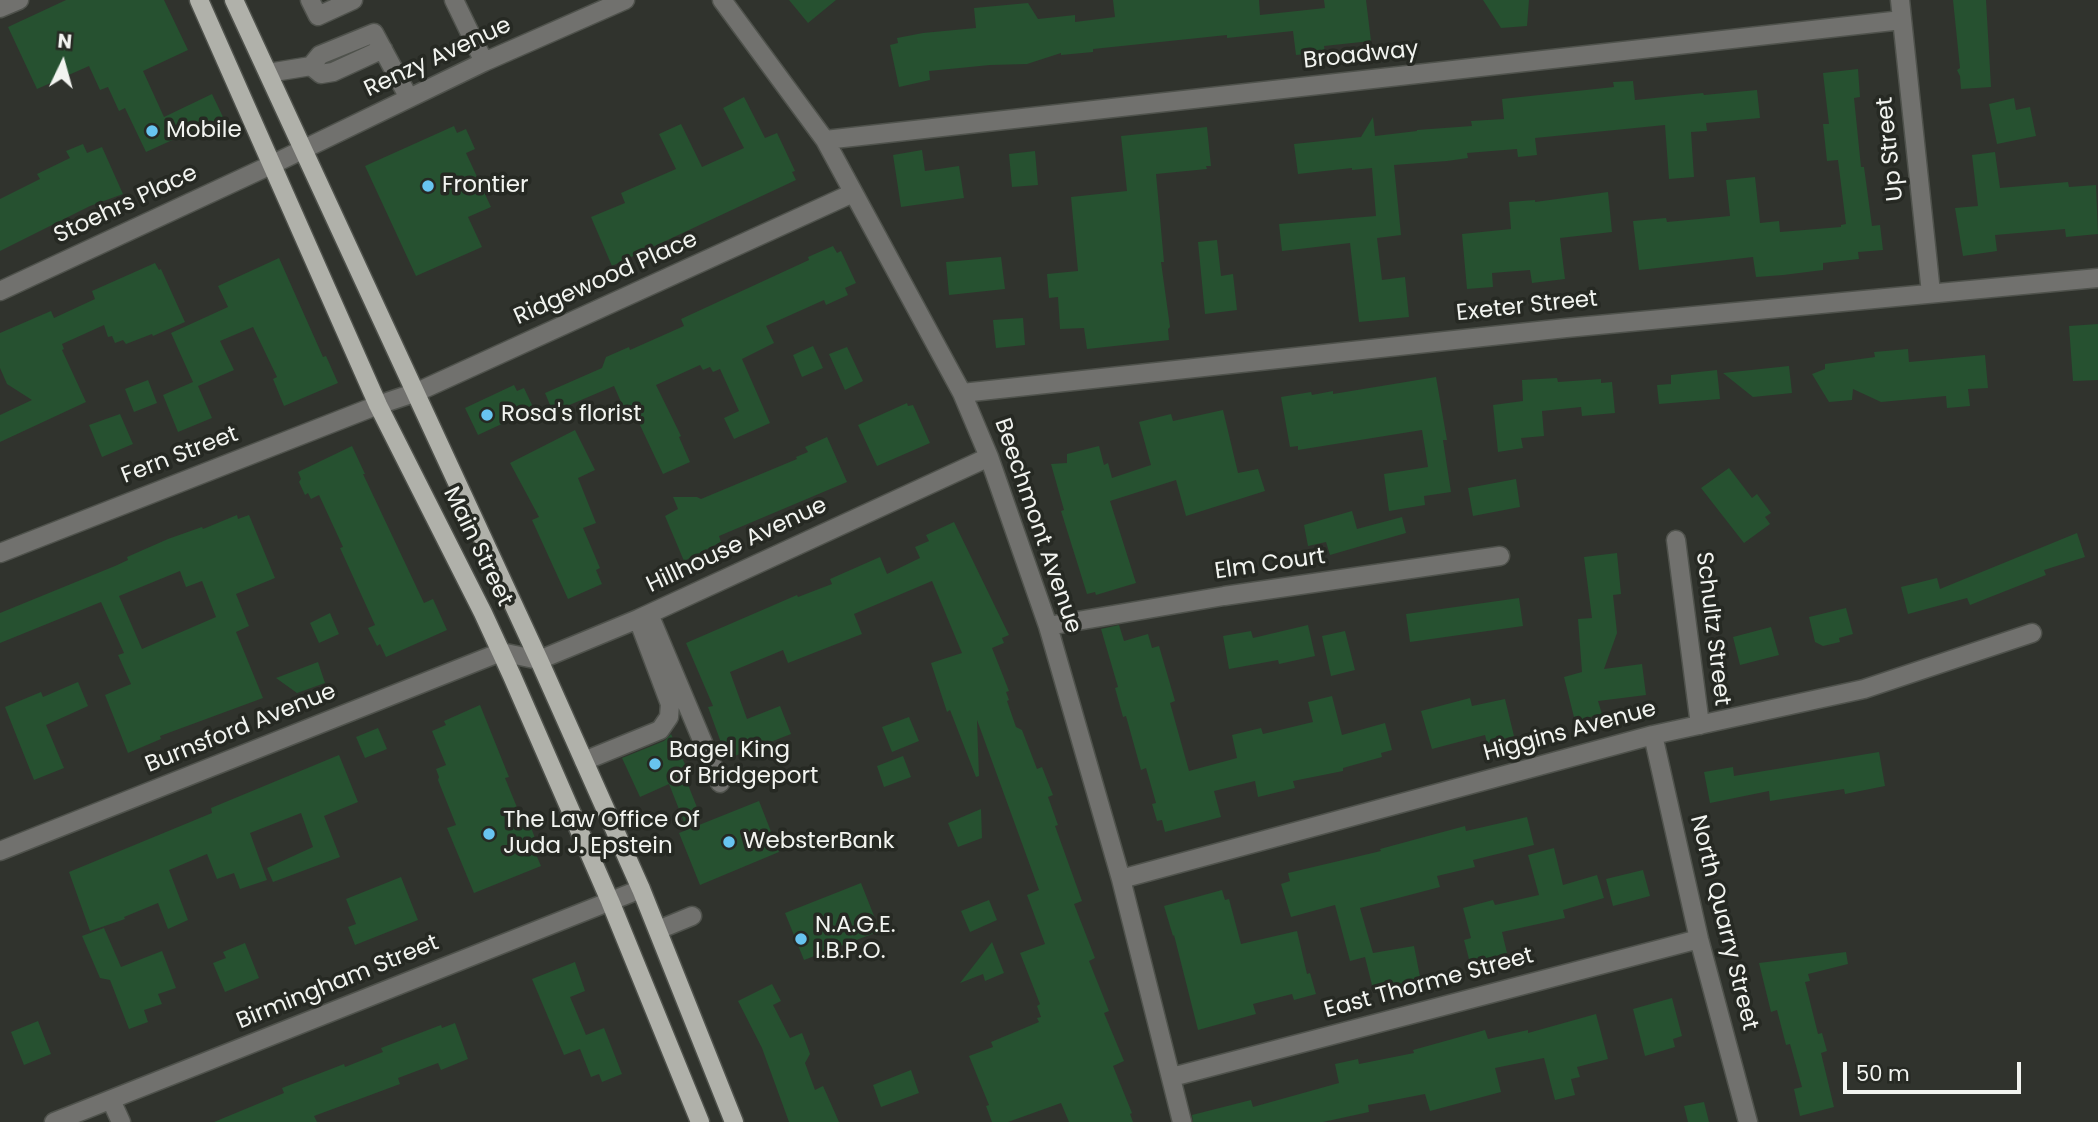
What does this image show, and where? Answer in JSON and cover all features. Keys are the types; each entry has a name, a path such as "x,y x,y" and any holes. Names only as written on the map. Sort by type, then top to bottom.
{"main road":[{"name":"Main Street","path":"199,0 378,405 501,652 610,901 700,1122"},
{"name":"Main Street","path":"234,0 539,660 641,889 734,1122"}],"street":[{"path":"0,8 19,0"},
{"path":"310,0 318,16 353,0"},
{"path":"454,0 484,62"},
{"name":"Renzy Avenue","path":"273,164 484,62 625,0"},
{"name":"Beechmont Avenue","path":"722,0 825,140 962,393 989,457 1048,626 1121,878 1182,1122"},
{"name":"Up Street","path":"1900,0 1931,293"},
{"name":"Broadway","path":"825,140 1902,20"},
{"path":"268,73 311,66 320,55 374,33 409,98"},
{"name":"Stoehrs Place","path":"0,291 273,164"},
{"name":"Ridgewood Place","path":"378,405 417,392 853,193"},
{"name":"Exeter Street","path":"962,393 1552,329 2098,278"},
{"name":"Fern Street","path":"0,553 378,405"},
{"name":"Hillhouse Avenue","path":"539,660 644,616 989,457"},
{"name":"Schultz Street","path":"1676,540 1700,724"},
{"name":"Elm Court","path":"1048,626 1224,596 1500,556"},
{"path":"584,761 660,730 669,717 670,704 644,616"},
{"path":"644,616 720,783"},
{"name":"Higgins Avenue","path":"1121,878 1653,735 1864,689 2032,633"},
{"path":"501,652 539,660"},
{"name":"Burnsford Avenue","path":"0,851 501,652"},
{"name":"North Quarry Street","path":"1653,735 1699,939 1748,1122"},
{"name":"Birmingham Street","path":"54,1122 641,889"},
{"path":"657,930 692,916"},
{"name":"East Thorme Street","path":"1172,1076 1699,939"},
{"path":"111,1100 121,1122"}],"building":[{"path":"66,0 164,0 188,50 143,71 164,117 212,94 223,117 146,152 125,108 119,111 108,87 100,90 89,66 37,89 8,27"},
{"path":"789,0 836,0 808,23"},
{"path":"1113,0 1259,0 1260,15 1325,8 1324,0 1366,0 1371,41 1324,46 1325,52 1296,55 1293,31 1227,38 1227,35 1093,49 1093,52 1061,53 1027,64 929,71 930,80 899,87 890,45 898,43 897,38 976,28 974,8 1028,3 1038,19 1075,15 1075,22 1115,17"},
{"path":"1483,0 1529,0 1527,26 1501,28"},
{"path":"1953,0 1986,0 1991,87 1961,89 1957,70 1960,68"},
{"path":"1858,69 1860,97 1854,98 1861,167 1864,167 1872,226 1880,225 1883,250 1858,252 1859,259 1823,263 1823,270 1783,275 1756,277 1753,257 1639,270 1633,221 1666,218 1667,222 1730,216 1726,180 1755,177 1760,223 1779,221 1780,232 1841,227 1846,224 1838,160 1827,161 1823,124 1829,124 1823,73"},
{"path":"1633,81 1635,100 1757,90 1760,118 1706,123 1707,131 1691,132 1694,177 1669,179 1665,125 1535,138 1537,155 1518,157 1517,149 1467,153 1468,158 1447,161 1394,165 1401,235 1377,238 1382,280 1405,277 1409,317 1359,322 1350,243 1282,251 1279,224 1376,216 1372,168 1298,174 1294,144 1361,137 1373,117 1375,136 1472,126 1471,121 1504,119 1502,99 1614,87 1613,82"},
{"path":"744,97 765,138 777,133 795,171 792,172 796,180 612,266 591,217 625,203 621,193 676,169 659,134 681,124 702,167 744,148 723,108"},
{"path":"2014,98 2016,110 2030,107 2036,136 1997,144 1989,104"},
{"name":"Frontier","path":"454,126 457,133 466,129 475,149 466,153 491,207 468,217 482,247 416,276 365,166"},
{"path":"1207,127 1211,166 1206,166 1207,169 1156,174 1169,340 1087,349 1084,328 1060,329 1058,297 1049,298 1047,274 1078,271 1071,197 1127,191 1121,136"},
{"path":"83,144 87,153 102,147 123,194 90,206 0,251 0,199 40,179 37,174 70,158 66,151"},
{"path":"922,150 925,171 959,166 964,198 901,207 893,155"},
{"path":"1035,151 1038,185 1012,187 1009,154"},
{"path":"1995,152 2000,188 2068,182 2069,187 2096,185 2098,234 2066,237 2065,229 1995,235 1997,251 1963,256 1955,208 1978,206 1972,155"},
{"path":"1608,192 1612,232 1560,238 1565,279 1532,283 1530,270 1492,273 1493,287 1467,289 1462,234 1511,229 1509,202 1535,202"},
{"path":"1217,240 1221,276 1233,274 1237,310 1205,314 1198,242"},
{"path":"833,246 837,253 841,251 856,283 845,288 848,295 826,305 824,300 766,326 774,343 742,359 770,423 734,439 724,418 739,411 720,369 713,372 710,367 703,370 700,365 656,385 681,436 679,437 690,462 663,474 631,406 624,409 614,386 553,412 545,393 602,368 606,357 629,347 630,350 684,326 681,319 809,260 808,257"},
{"path":"1001,257 1005,289 949,295 946,262"},
{"path":"279,258 323,357 326,356 338,383 284,406 273,379 277,377 253,327 220,341 234,370 198,386 212,418 178,432 163,395 193,382 171,333 228,307 218,286"},
{"path":"155,263 159,270 161,269 185,322 126,344 123,340 115,343 112,336 108,337 104,325 62,344 62,350 86,402 0,442 0,415 32,400 7,384 0,368 0,333 51,311 54,318 95,299 92,291"},
{"path":"1023,318 1025,345 996,348 993,320"},
{"path":"2098,324 2098,380 2073,381 2069,326"},
{"path":"813,346 823,368 802,377 793,355"},
{"path":"847,347 863,381 845,390 829,354"},
{"path":"1908,349 1909,362 1985,355 1988,388 1968,389 1970,406 1947,408 1946,396 1881,402 1853,389 1852,400 1829,402 1812,374 1825,369 1825,364 1875,357 1874,352"},
{"path":"1789,366 1792,393 1753,397 1723,373"},
{"path":"1717,370 1720,399 1659,404 1657,385 1671,384 1671,375"},
{"path":"1436,377 1447,440 1443,440 1451,492 1424,496 1425,505 1389,511 1384,474 1428,467 1422,430 1298,450 1298,446 1290,447 1281,397 1311,392 1312,395 1333,391 1333,394"},
{"path":"1557,378 1558,382 1601,379 1601,383 1612,382 1615,413 1582,416 1581,407 1542,411 1544,436 1521,438 1523,448 1498,452 1493,405 1523,401 1522,380"},
{"path":"148,380 157,403 134,412 125,389"},
{"path":"514,385 517,391 524,388 534,409 478,435 465,408"},
{"path":"907,403 908,406 913,405 930,443 877,466 858,425"},
{"path":"1223,410 1238,473 1258,469 1265,491 1186,516 1176,480 1110,501 1136,583 1096,595 1095,592 1087,594 1061,511 1064,510 1051,464 1067,463 1067,454 1099,446 1104,465 1108,463 1112,478 1151,465 1139,422 1171,414 1173,421"},
{"path":"120,414 133,444 102,457 89,425"},
{"path":"575,430 595,470 578,478 596,523 583,528 600,568 596,570 602,584 568,599 532,520 539,517 510,463"},
{"path":"827,437 847,482 719,536 721,542 684,561 665,516 678,509 673,497 701,499 797,459 796,457 808,452 805,447"},
{"path":"352,446 424,603 433,599 447,630 386,657 368,628 375,625 319,495 311,499 308,493 305,495 299,482 301,479 298,472"},
{"path":"1729,468 1752,498 1757,494 1771,513 1765,517 1770,524 1744,543 1701,488"},
{"path":"1516,479 1520,507 1473,516 1468,488"},
{"path":"1352,511 1357,529 1402,517 1406,533 1330,555 1326,542 1308,546 1304,525"},
{"path":"237,515 238,519 249,515 275,578 236,594 249,626 236,632 263,698 160,736 161,739 128,753 105,695 131,684 118,655 124,653 101,602 0,643 0,613 115,566 128,560 127,557 168,539 202,527 203,529","holes":["180,571 186,587 202,581 216,617 142,649 119,596"]},
{"path":"954,522 1009,635 1002,638 1004,643 992,648 1009,691 1006,692 1007,701 1016,727 1022,730 1037,769 1042,767 1053,795 1048,797 1058,825 1055,826 1082,901 1074,904 1095,958 1089,961 1109,1011 1104,1013 1124,1061 1113,1066 1133,1122 1069,1122 1061,1103 1008,1122 992,1122 986,1106 989,1105 969,1056 993,1047 991,1042 1039,1022 1037,1018 1041,1017 1037,1006 1040,1004 1020,953 1045,944 1027,895 1039,890 977,720 979,776 976,777 950,710 947,712 931,663 962,653 932,581 854,614 862,634 788,663 783,650 730,672 747,719 780,706 791,734 727,759 708,707 713,706 686,643 797,595 798,597 832,584 830,579 880,557 887,574 920,558 915,547 929,541 926,535"},
{"path":"2077,533 2085,557 2044,570 2046,575 1970,605 1967,598 1908,614 1901,587 1937,578 1940,589"},
{"path":"1617,553 1621,594 1613,595 1617,633 1604,669 1642,664 1646,695 1598,701 1602,714 1575,721 1564,677 1582,672 1578,619 1592,618 1584,557"},
{"path":"1519,598 1523,626 1410,642 1406,614"},
{"path":"1846,608 1853,634 1839,638 1840,642 1823,646 1815,642 1809,617"},
{"path":"330,613 339,634 319,643 310,623"},
{"path":"1119,625 1124,641 1148,634 1152,648 1159,646 1175,701 1170,703 1189,771 1237,758 1232,735 1261,728 1263,734 1313,722 1308,702 1332,696 1342,735 1385,723 1392,750 1381,753 1382,757 1343,768 1343,771 1293,781 1295,788 1258,797 1255,781 1214,791 1221,817 1165,832 1162,820 1157,821 1152,804 1156,803 1146,768 1141,770 1126,716 1123,717 1115,688 1118,687 1101,629"},
{"path":"1308,625 1315,656 1279,664 1278,660 1229,669 1223,636 1251,631 1253,638"},
{"path":"1771,627 1779,655 1740,665 1733,637"},
{"path":"1345,631 1355,670 1331,676 1322,636"},
{"path":"318,662 325,683 297,693 276,678"},
{"path":"78,682 88,706 46,725 64,768 34,780 5,707 41,692 43,697"},
{"path":"1470,698 1472,706 1505,699 1514,736 1487,743 1485,735 1432,749 1421,711"},
{"path":"480,705 509,777 505,778 523,822 528,820 537,843 532,845 541,866 474,893 447,828 456,825 438,780 436,769 446,765 432,731 446,725 444,721"},
{"path":"909,717 919,741 892,752 882,727"},
{"path":"378,728 387,749 365,758 356,737"},
{"name":"Bagel King of Bridgeport","path":"671,734 690,775 685,777 700,815 684,822 669,784 640,797 622,758 664,741"},
{"path":"1879,752 1885,786 1845,794 1844,789 1770,801 1769,791 1710,803 1704,772 1733,767 1734,776"},
{"path":"339,755 358,802 324,816 340,857 273,882 267,868 313,847 301,813 250,833 267,880 240,889 234,873 217,879 207,854 169,870 188,920 168,929 158,903 124,917 125,919 90,931 69,872 212,813 211,808"},
{"path":"903,756 911,777 884,787 877,766"},
{"name":"WebsterBank","path":"759,801 779,852 700,885 679,833"},
{"path":"981,809 982,838 958,847 948,823"},
{"path":"1527,817 1534,845 1473,860 1475,867 1437,876 1440,887 1360,908 1373,953 1414,946 1421,982 1382,992 1373,989 1365,957 1350,961 1335,905 1291,917 1281,884 1290,881 1288,873 1381,851 1380,849 1465,826 1466,831"},
{"path":"1554,848 1563,885 1597,875 1604,898 1563,910 1565,918 1502,932 1507,953 1470,963 1464,940 1471,938 1463,908 1493,900 1495,905 1539,895 1528,855"},
{"path":"1643,870 1650,896 1613,906 1606,879"},
{"path":"401,877 418,920 355,945 348,927 356,924 346,899"},
{"path":"861,883 880,931 804,960 785,913"},
{"path":"1222,890 1225,900 1229,899 1241,944 1297,931 1307,974 1310,973 1316,994 1294,1000 1292,994 1253,1004 1256,1014 1198,1030 1164,906"},
{"path":"989,900 997,920 970,932 961,911"},
{"path":"104,928 121,967 162,951 176,988 158,994 162,1004 144,1010 148,1022 129,1029 110,980 100,978 82,936"},
{"path":"992,942 1004,973 985,981 983,974 960,983"},
{"path":"245,943 259,978 225,992 213,963 226,958 223,952"},
{"path":"1846,952 1848,964 1808,974 1810,981 1805,982 1818,1034 1822,1033 1827,1051 1821,1053 1834,1107 1800,1116 1794,1089 1802,1087 1790,1044 1786,1045 1777,1010 1771,1012 1759,963"},
{"path":"575,962 585,991 570,997 586,1035 604,1028 622,1074 602,1082 599,1074 591,1077 580,1049 564,1055 532,979"},
{"path":"772,984 781,1001 773,1005 790,1038 802,1033 810,1054 805,1063 815,1090 823,1086 839,1122 789,1122 762,1048 738,1001"},
{"path":"1672,998 1682,1036 1673,1039 1675,1047 1645,1056 1633,1009"},
{"path":"1596,1014 1608,1059 1577,1067 1580,1077 1571,1079 1575,1095 1555,1100 1544,1058 1495,1068 1501,1092 1430,1111 1425,1094 1368,1105 1369,1112 1323,1122 1193,1122 1192,1115 1251,1100 1253,1107 1339,1083 1335,1064 1358,1059 1359,1064 1414,1053 1413,1050 1485,1030 1488,1039 1528,1030 1528,1033"},
{"path":"38,1021 51,1054 24,1065 11,1032"},
{"path":"455,1023 468,1059 441,1070 438,1063 398,1078 400,1084 314,1116 317,1122 214,1122 284,1093 282,1088 383,1052 381,1048 441,1025 442,1028"},
{"path":"911,1070 919,1093 881,1107 873,1085"},
{"path":"1704,1102 1709,1122 1688,1122 1684,1106"}],"place":[{"name":"Mobile","path":"152,131"},
{"name":"Frontier","path":"428,186"},
{"name":"Rosa's florist","path":"487,415"},
{"name":"Bagel King of Bridgeport","path":"655,764"},
{"name":"The Law Office Of Juda J. Epstein","path":"489,834"},
{"name":"WebsterBank","path":"729,842"},
{"name":"N.A.G.E. I.B.P.O.","path":"801,939"}]}
